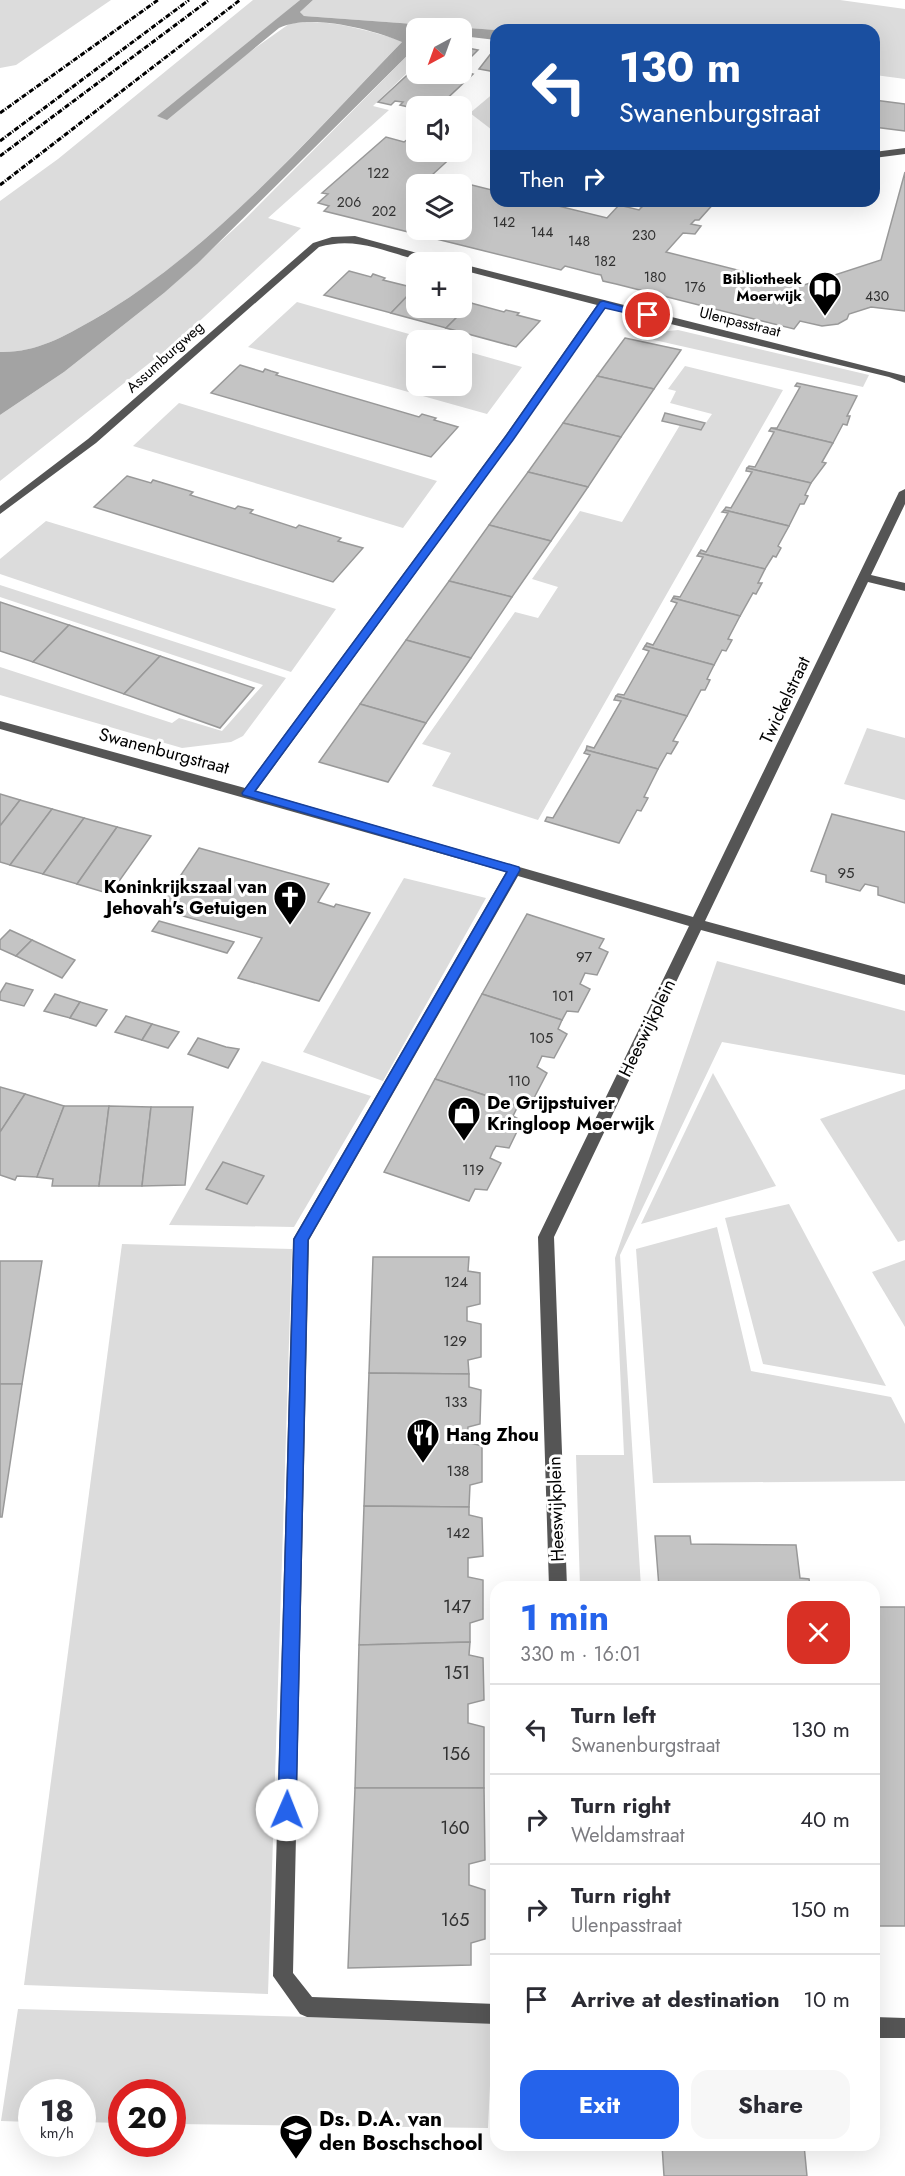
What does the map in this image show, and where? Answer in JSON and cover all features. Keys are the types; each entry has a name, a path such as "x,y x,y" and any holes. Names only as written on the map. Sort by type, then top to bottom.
{"street":[{"path":"880,153 905,151"},
{"name":"Assumburgweg","path":"0,512 92,441 316,245 333,240 355,238 408,252"},
{"name":"Ulenpasstraat","path":"472,270 893,375 905,380"},
{"path":"248,793 509,438 603,304"},
{"name":"Twickelstraat","path":"698,924 905,492"},
{"path":"863,577 905,588"},
{"name":"Swanenburgstraat","path":"0,725 248,793 698,924"},
{"path":"490,2014 307,2007 283,1976 301,1239 514,870"},
{"path":"698,924 905,980"},
{"name":"Heeswijkplein","path":"558,1581 546,1237 698,924"},
{"path":"880,2027 905,2028"}],"shaded area":[{"path":"0,0 111,0 16,65 0,68"},
{"path":"253,0 300,0 158,117 289,24 318,22 332,24 361,29 403,41 257,191 179,261 137,292 71,332 37,347 0,352 0,201 58,159"},
{"path":"300,0 313,0 300,12 304,16 406,23 406,57 198,263 164,293 64,372 0,415 0,352 37,347 71,332 137,292 178,261 218,228 294,155 402,42 374,32 323,22 292,24 279,28 167,120 157,116"},
{"path":"313,0 840,0 905,9 905,79 880,76 880,24 490,24 490,30 472,28 472,18 406,18 406,23 304,16 300,12"},
{"path":"472,28 490,30 490,39 472,37"},
{"path":"406,57 406,74 373,106 389,110 268,218 301,228 180,339 0,481 0,415 64,372 164,293 244,220"},
{"path":"490,96 490,128 472,115 472,111"},
{"path":"297,302 406,333 406,391 248,347"},
{"path":"678,330 869,375 863,387 632,335"},
{"path":"472,353 522,367 487,414 423,396 472,396"},
{"path":"685,366 783,390 538,820 432,786 451,753 422,744 515,612 538,618 558,587 532,579 580,511 622,522 680,425 701,430 712,414 670,403 676,391 668,389"},
{"path":"179,403 437,481 403,528 133,446"},
{"path":"46,521 336,609 291,672 0,574 0,559"},
{"path":"0,585 286,678 243,736 231,742 182,748 0,695 0,667 172,723 179,718 222,731 263,685 0,597"},
{"path":"867,728 905,738 905,800 844,784"},
{"path":"404,878 486,898 383,1081 303,1052"},
{"path":"717,961 905,1011 905,1075 722,1042 620,1255 641,1581 580,1581 576,1455 624,1455 615,1258"},
{"path":"262,1061 371,1096 294,1227 169,1225"},
{"path":"713,1073 776,1186 641,1224"},
{"path":"905,1089 905,1240 898,1242 820,1119"},
{"path":"789,1204 886,1386 763,1364 725,1218"},
{"path":"717,1227 751,1371 891,1397 905,1424 905,1481 653,1483 636,1249"},
{"path":"122,1244 292,1249 268,1994 24,1985"},
{"path":"905,1260 905,1327 872,1272"},
{"path":"18,2009 490,2022 488,2128 186,2124 186,2079 108,2079 108,2123 96,2122 96,2079 18,2079 18,2122 1,2121"}],"building":[{"path":"490,55 490,71 479,69"},
{"path":"406,76 406,84 462,84 450,96 406,96 406,106 400,105 403,102 395,101 391,105 378,102"},
{"path":"880,101 905,104 905,131 880,128"},
{"path":"386,137 404,142 406,140 406,162 446,162 433,174 406,174 406,231 324,211 329,206 318,203 328,194 322,193"},
{"path":"905,172 905,311 871,307 849,314 847,319 838,324 822,326 800,321 794,329 603,281 601,275 565,266 561,270 440,240 472,240 472,185 490,190 490,207 562,207 607,218 617,207 639,210 642,207 711,207 699,220 691,224 701,226 695,234 683,233 666,252 801,286 881,260"},
{"path":"349,271 371,277 373,274 385,278 383,280 406,286 406,297 391,313 324,295"},
{"path":"406,297 406,317 391,313"},
{"path":"472,303 504,312 506,310 519,313 517,315 540,321 516,347 472,335 472,330 446,328 456,318 472,318"},
{"path":"409,318 456,318 446,328"},
{"path":"625,338 681,350 654,389 597,376"},
{"path":"240,365 263,372 265,369 278,373 276,375 419,417 422,414 436,418 434,420 458,427 431,457 211,393"},
{"path":"597,376 654,389 621,437 563,423"},
{"path":"797,383 857,396 847,416 850,416 847,425 843,424 833,443 771,428 777,428 800,387 795,386"},
{"path":"665,413 705,423 701,430 662,421"},
{"path":"563,423 621,437 588,487 528,472"},
{"path":"771,428 833,443 822,462 826,463 811,483 747,468 755,467 774,432 769,431"},
{"path":"747,468 811,483 805,495 808,496 804,504 800,504 789,526 724,510 726,507 731,508 752,472 746,471"},
{"path":"528,472 588,487 551,541 489,525"},
{"path":"127,476 151,483 153,480 193,492 190,495 235,509 238,506 253,510 250,513 296,528 299,525 341,538 338,541 363,548 333,582 94,507"},
{"path":"724,510 789,526 778,546 781,548 776,557 773,556 765,569 699,553 701,550 706,552 728,513 722,512"},
{"path":"489,525 551,541 512,597 449,581"},
{"path":"699,553 765,569 758,583 762,583 756,594 753,593 740,616 673,598 674,596 680,597 703,557 697,556"},
{"path":"449,581 512,597 471,658 406,640"},
{"path":"673,598 740,616 728,639 732,640 726,651 722,650 714,665 645,646 647,643 653,645 677,603 671,601"},
{"path":"0,602 69,625 33,662 0,651"},
{"path":"69,625 160,656 124,694 33,662"},
{"path":"406,640 471,658 426,723 360,704"},
{"path":"645,646 714,665 707,679 710,680 705,690 701,690 687,716 616,696 624,695 649,651 643,649"},
{"path":"160,656 254,688 220,728 124,694"},
{"path":"616,696 687,716 673,741 678,742 671,754 667,753 658,769 586,750 587,746 594,748 621,701 614,700"},
{"path":"360,704 426,723 388,782 319,762"},
{"path":"586,750 658,769 644,797 648,798 641,811 637,810 619,843 545,821 547,817 553,818 590,755 584,753"},
{"path":"0,794 20,800 0,826"},
{"path":"20,800 52,809 10,865 0,862 0,826"},
{"path":"52,809 84,818 43,874 10,865"},
{"path":"832,814 905,832 905,903 878,895 878,887 865,884 860,891 826,882 826,875 811,871"},
{"path":"84,818 117,827 77,884 43,874"},
{"path":"117,827 151,836 110,894 77,884"},
{"name":"Koninkrijkszaal van Jehovah's Getuigen","path":"199,848 329,884 318,902 370,913 319,1001 238,978 262,938 158,909"},
{"path":"527,914 604,939 599,948 608,952 597,975 585,973 580,984 590,989 578,1012 567,1011 562,1020 482,994"},
{"path":"159,921 234,942 227,953 152,931"},
{"path":"10,930 32,940 16,956 0,949 0,940"},
{"path":"32,940 75,960 62,978 16,956"},
{"path":"6,983 33,990 24,1006 0,1000 0,993"},
{"path":"55,994 80,1002 70,1018 44,1011"},
{"path":"482,994 562,1020 558,1029 567,1034 554,1058 542,1056 537,1067 547,1073 534,1098 523,1096 518,1106 435,1079"},
{"path":"80,1002 107,1010 96,1026 70,1018"},
{"path":"126,1016 152,1024 142,1040 115,1032"},
{"path":"152,1024 179,1032 168,1048 142,1040"},
{"path":"198,1038 239,1049 228,1068 188,1054"},
{"path":"435,1079 518,1106 513,1116 522,1121 509,1148 496,1146 490,1158 501,1163 487,1190 475,1189 469,1201 384,1172"},
{"path":"0,1087 25,1094 0,1132"},
{"path":"25,1094 64,1106 37,1177 17,1176 15,1180 0,1175 0,1132"},
{"path":"64,1106 109,1106 99,1186 52,1186 53,1179 37,1177"},
{"path":"109,1106 151,1107 142,1186 99,1186"},
{"path":"151,1107 193,1107 185,1185 142,1186"},
{"path":"223,1162 264,1176 247,1204 206,1189"},
{"path":"373,1257 469,1257 468,1271 480,1273 480,1304 467,1307 467,1321 481,1324 481,1357 468,1360 469,1374 369,1373"},
{"path":"0,1261 42,1261 22,1384 0,1384"},
{"path":"369,1373 469,1374 469,1387 481,1390 480,1424 468,1427 467,1442 482,1446 482,1482 470,1485 469,1507 364,1506"},
{"path":"0,1384 22,1384 2,1517 0,1517"},
{"path":"364,1506 469,1507 469,1515 482,1518 483,1556 468,1558 468,1577 483,1580 483,1619 470,1623 470,1642 359,1645"},
{"path":"655,1536 690,1536 691,1544 796,1545 800,1578 809,1579 809,1581 659,1581"},
{"path":"880,1607 905,1607 905,1926 880,1926"},
{"path":"470,1642 469,1655 483,1658 484,1700 468,1704 468,1723 484,1727 484,1788 355,1788 359,1645"},
{"path":"355,1788 484,1788 485,1860 469,1864 469,1885 485,1890 485,1939 471,1943 471,1965 348,1968"},
{"path":"662,2151 805,2151 807,2176 664,2176"}],"railway":[{"path":"0,113 158,0"},
{"path":"0,141 189,0"},
{"path":"0,156 209,0"},
{"path":"0,185 240,0"}],"place":[{"name":"Bibliotheek Moerwijk","path":"825,317"},
{"name":"Koninkrijkszaal van Jehovah's Getuigen","path":"290,926"},
{"name":"De Grijpstuiver Kringloop Moerwijk","path":"464,1142"},
{"name":"Hang Zhou","path":"423,1464"},
{"name":"Ds. D.A. van den Boschschool","path":"296,2160"}],"route":[{"path":"287,1810 301,1239 514,870 248,793 509,438 603,304 648,315"}]}
